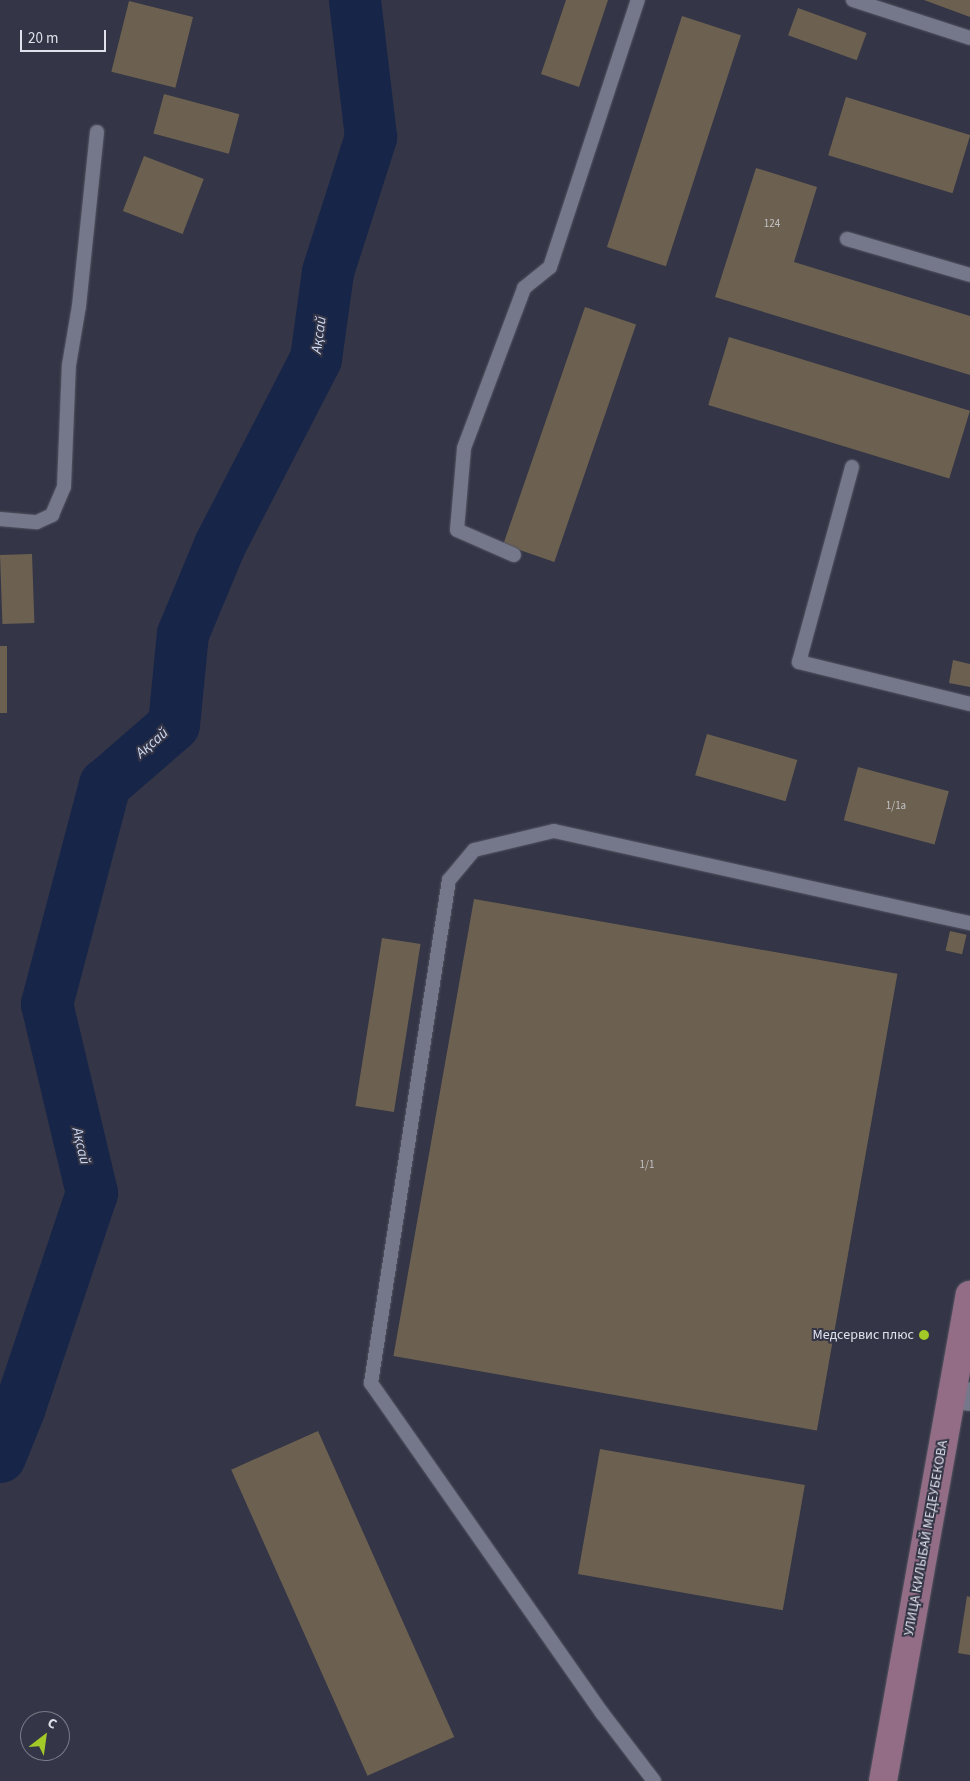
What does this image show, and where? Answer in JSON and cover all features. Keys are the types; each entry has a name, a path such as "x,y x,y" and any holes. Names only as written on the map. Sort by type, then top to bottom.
{"main road":[{"name":"УЛИЦА КИЛЫБАЙ МЕДЕУБЕКОВА","path":"883,1781 961,1396 970,1295"}],"lane":[{"path":"514,555 458,530 464,448 524,288 550,267 638,0"},
{"path":"853,0 970,38"},
{"path":"0,519 37,522 52,516 64,486 69,365 79,306 97,132"},
{"path":"848,239 970,275"},
{"path":"852,467 800,662 970,704"},
{"path":"654,1781 602,1713 371,1384 449,880 474,850 554,831 970,923"}],"building":[{"path":"566,0 608,0 579,87 541,74"},
{"path":"924,0 970,0 970,17"},
{"path":"129,1 193,17 175,88 111,72"},
{"path":"798,8 867,33 857,60 788,35"},
{"path":"682,16 741,35 666,266 607,247"},
{"path":"164,94 239,114 229,154 153,134"},
{"path":"846,97 970,135 952,193 828,155"},
{"path":"144,156 204,179 183,234 123,211"},
{"path":"756,168 817,187 794,262 970,316 970,375 715,297"},
{"path":"585,307 636,325 554,562 503,544"},
{"path":"729,337 970,411 949,479 708,405"},
{"path":"32,554 34,623 2,624 0,555"},
{"path":"0,646 7,646 7,713 0,713"},
{"path":"953,660 970,664 970,687 949,683"},
{"path":"707,734 797,760 786,801 695,775"},
{"path":"858,767 949,791 935,844 844,820"},
{"path":"474,899 897,974 817,1431 393,1356"},
{"path":"950,931 967,935 962,954 946,950"},
{"path":"382,938 421,944 394,1112 355,1106"},
{"path":"318,1431 454,1737 367,1776 231,1470"},
{"path":"600,1449 805,1485 783,1610 578,1574"},
{"path":"967,1596 970,1597 970,1655 958,1653"}],"waterway":[{"name":"Ақсай","path":"0,1457 19,1410 92,1193 47,1004 105,785 174,725 183,634 220,545 316,359 328,272 371,137 355,0"}],"place":[{"name":"Медсервис плюс","path":"924,1335"}]}
